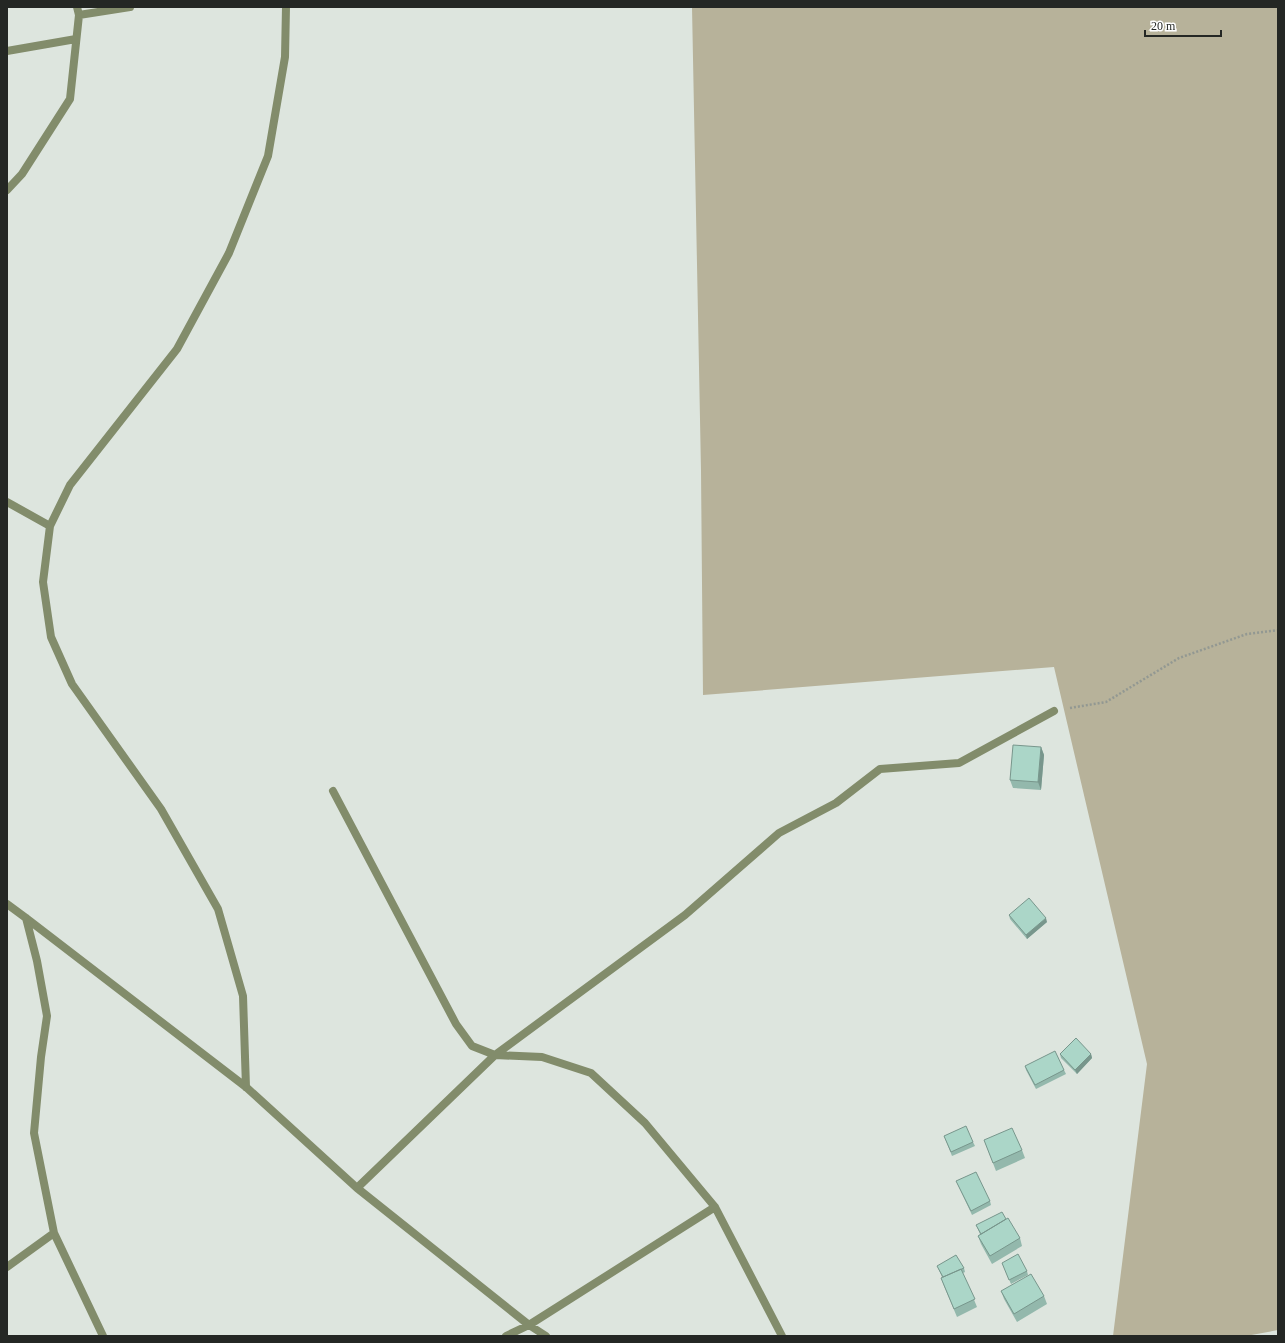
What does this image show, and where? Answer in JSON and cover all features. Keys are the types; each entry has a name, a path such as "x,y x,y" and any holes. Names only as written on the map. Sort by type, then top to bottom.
{"street":[{"path":"7,190 22,174 70,99 78,11 130,7"},
{"path":"246,1087 243,996 218,909 161,809 72,684 51,637 43,582 50,526 70,485 177,349 229,253 268,156 285,57 286,7"},
{"path":"7,51 26,49 76,39"},
{"path":"7,502 50,526"},
{"path":"357,1188 495,1055 685,915 779,833 836,803 880,768 958,763 1054,711"},
{"path":"333,791 456,1024 472,1046 495,1055 542,1057 591,1073 645,1123 715,1207 782,1336"},
{"path":"7,904 246,1087 357,1188 529,1325 546,1336"},
{"path":"26,918 37,961 47,1016 41,1057 34,1133 54,1233 103,1336"},
{"path":"506,1336 529,1325 715,1207"},
{"path":"7,1267 54,1233"},
{"path":"529,1325 534,1336"}],"path":[{"path":"1054,711 1106,702 1179,658 1247,634 1278,630"}],"shaded area":[{"path":"692,7 1278,7 1278,1330 1246,1336 1113,1336 1147,1064 1054,667 703,695 701,470"}],"building":[{"path":"1013,745 1041,747 1038,782 1010,780"},
{"path":"1029,898 1046,918 1026,935 1009,915"},
{"path":"1076,1038 1091,1054 1075,1070 1060,1054"},
{"path":"1055,1051 1064,1070 1035,1085 1025,1066"},
{"path":"966,1126 973,1142 951,1152 944,1136"},
{"path":"1012,1128 1022,1150 993,1163 984,1140"},
{"path":"976,1172 990,1201 971,1211 956,1181"},
{"path":"1002,1212 1006,1219 981,1234 976,1225"},
{"path":"1008,1218 1020,1238 990,1256 978,1236"},
{"path":"1018,1254 1027,1271 1009,1280 1002,1263"},
{"path":"956,1255 964,1268 943,1277 937,1266"},
{"path":"961,1269 975,1299 954,1309 941,1278"},
{"path":"1031,1274 1044,1296 1014,1314 1001,1291"}]}
